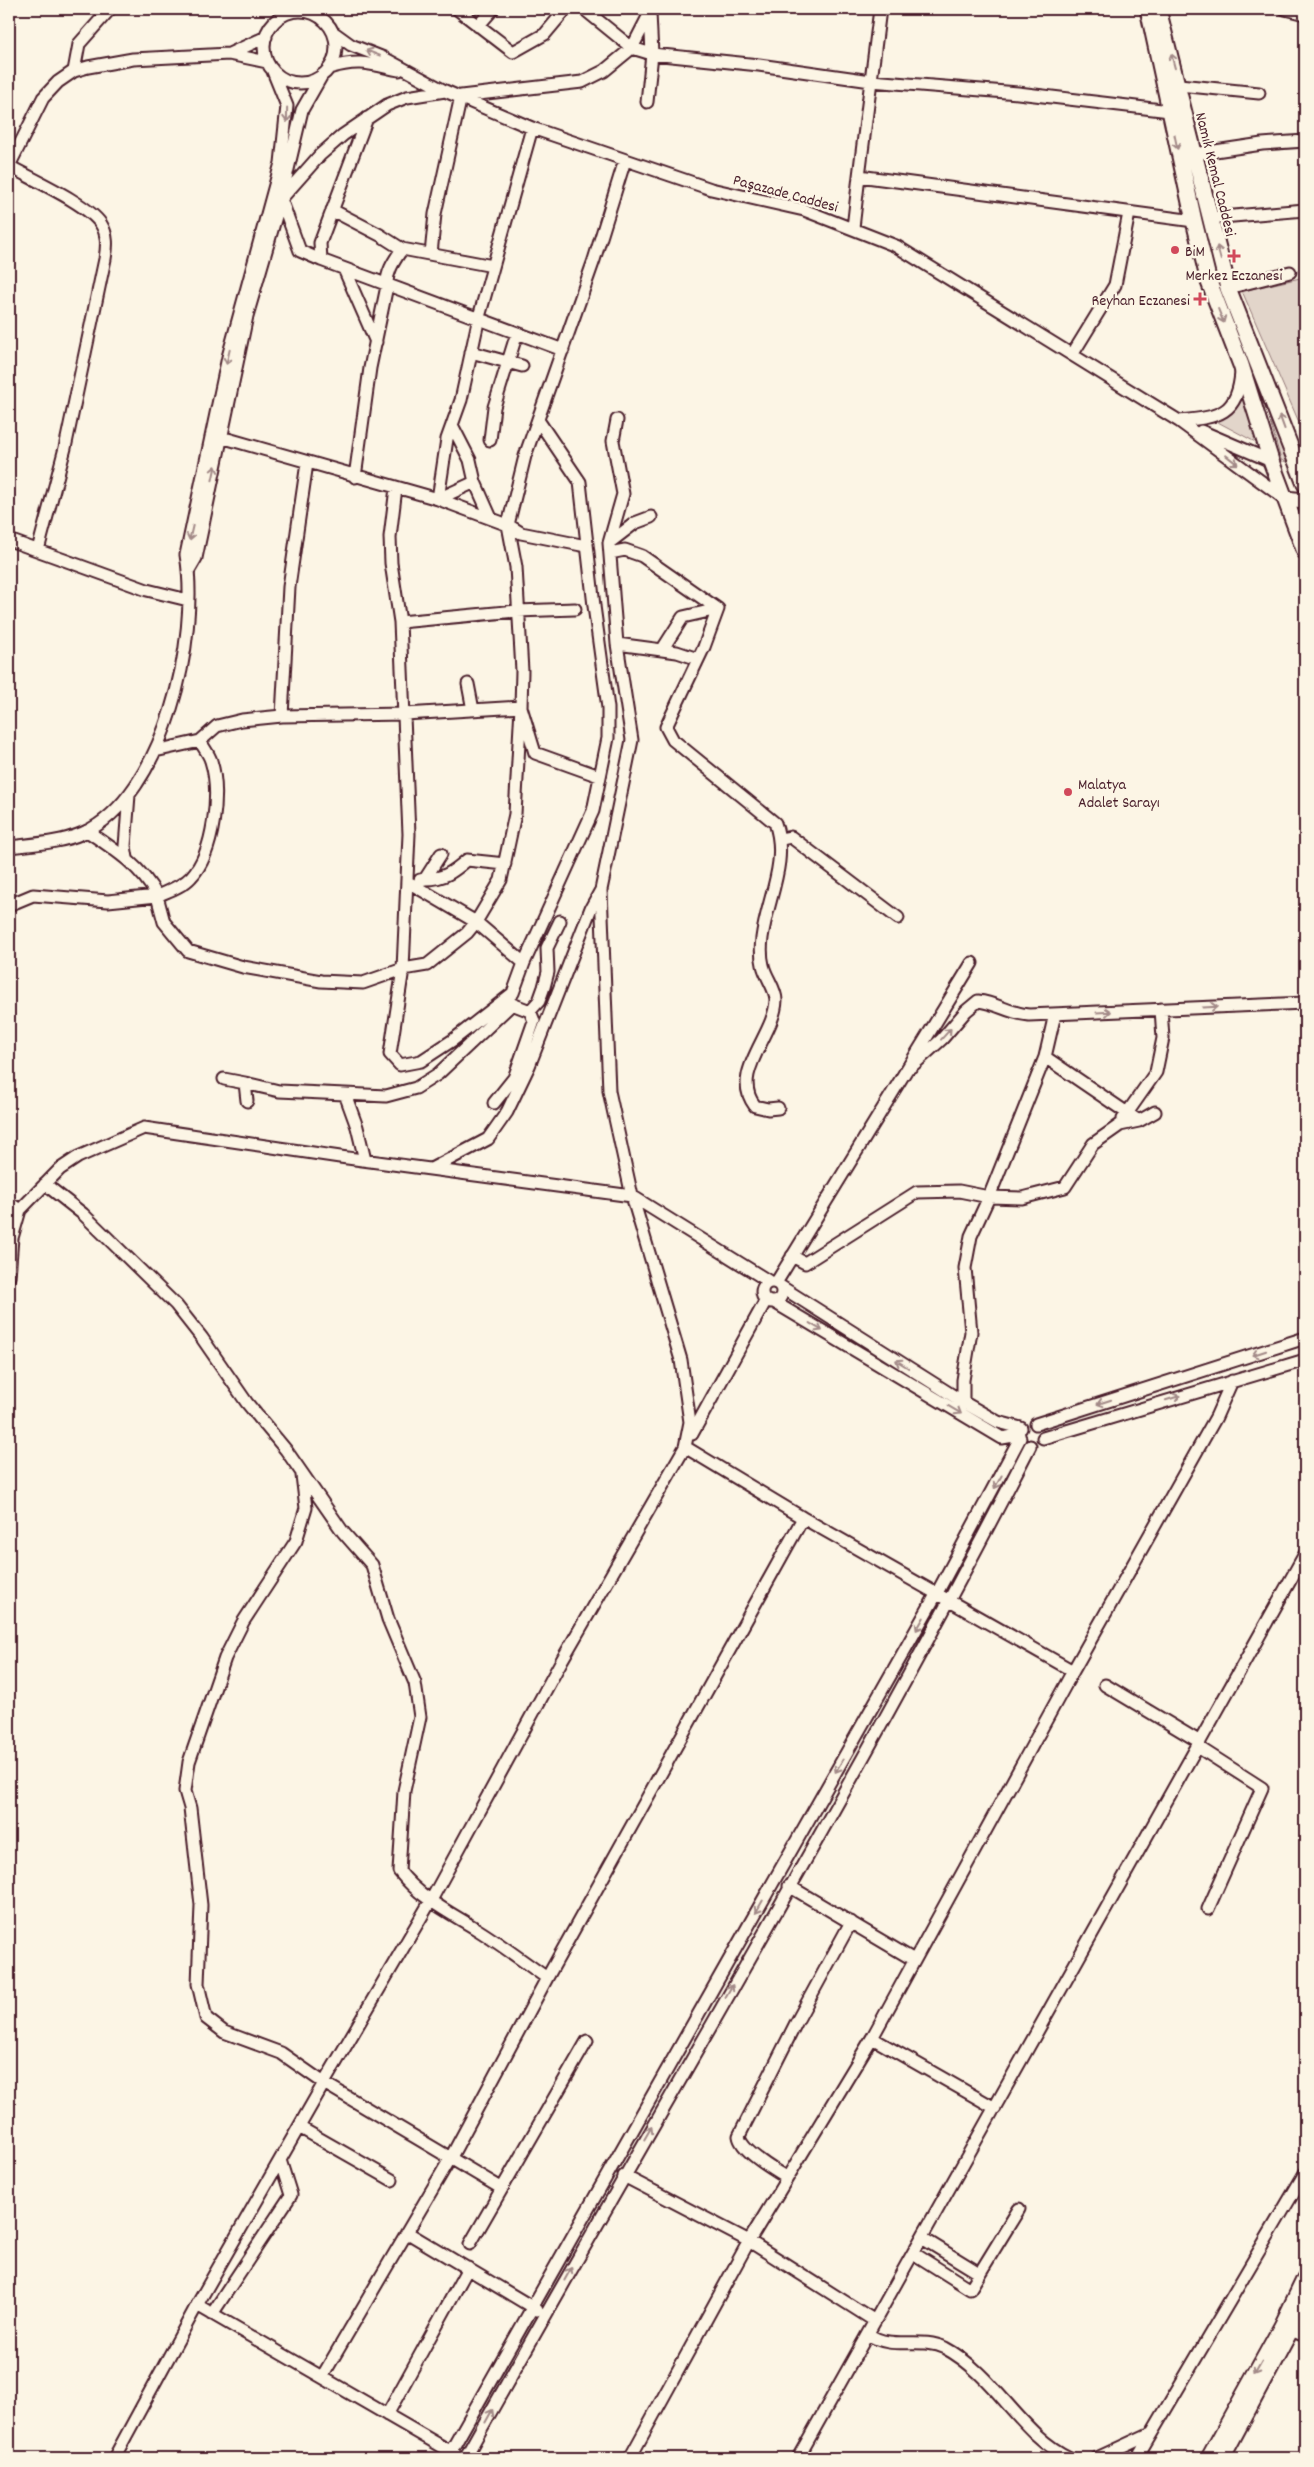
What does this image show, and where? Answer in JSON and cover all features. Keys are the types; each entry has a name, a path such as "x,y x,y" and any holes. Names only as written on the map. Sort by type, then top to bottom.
{"main road":[{"name":"Namık Kemal Caddesi","path":"1148,9 1194,221 1217,306 1241,365 1271,461 1305,552"},
{"name":"Namık Kemal Caddesi","path":"1158,9 1179,85 1228,288 1302,470 1305,484"},
{"path":"1271,461 1302,470"},
{"path":"1282,491 1305,501"},
{"path":"1209,2458 1293,2330 1305,2278"},
{"path":"1222,2458 1293,2330 1305,2303"}],"street":[{"path":"74,71 79,44 110,9"},
{"path":"9,847 54,842 87,831 117,808 129,795 155,751 183,661 187,642 189,570 186,556 228,357 282,163 287,106 265,54 266,36 280,9"},
{"path":"457,9 513,52 544,34 566,9"},
{"path":"478,26 493,9"},
{"path":"584,9 632,48 652,54 760,65 871,81 1018,93 1170,112"},
{"path":"853,228 880,9"},
{"path":"1286,9 1305,14"},
{"path":"189,570 196,558 247,316 281,199 302,110 336,51 333,32 328,24 312,11 297,11 281,16 274,22"},
{"path":"431,254 435,214 461,96 582,82 604,71 632,48 650,11"},
{"path":"647,102 652,54 650,11"},
{"name":"Paşazade Caddesi","path":"333,32 351,44 384,58 445,91 461,96 532,128 711,189 804,210 896,246 971,290 1179,421 1282,491"},
{"path":"229,54 266,36"},
{"path":"38,550 65,448 107,250 106,235 102,225 87,210 9,166 43,98 58,82 74,71 88,66 133,59 229,54 270,65 279,75 296,82 305,82 326,71 350,62 413,73"},
{"path":"1179,85 1259,93"},
{"path":"281,199 320,155 342,135 367,118 387,105 406,97 445,91"},
{"path":"320,260 320,243 367,118"},
{"path":"438,499 441,471 452,426 461,400 479,317 532,128"},
{"path":"1195,154 1262,144 1305,141"},
{"path":"87,831 127,858 152,885 158,896 164,922 188,951 243,967 321,981 363,984 403,969 427,965 467,933 476,922 501,880 515,814 522,672 516,567 508,525 525,456 594,260 625,160"},
{"path":"858,176 1194,221"},
{"path":"281,199 300,251 387,286 479,317 563,350"},
{"path":"332,210 380,235 402,249 493,266"},
{"path":"1210,218 1305,210"},
{"path":"1072,355 1115,285 1128,213"},
{"path":"355,477 370,368 387,286 386,279 391,265 402,249"},
{"path":"344,269 376,342"},
{"path":"1228,288 1290,272"},
{"path":"490,440 494,408 517,333"},
{"path":"471,352 522,366"},
{"path":"1179,421 1214,417 1225,411 1234,402 1240,384 1241,365"},
{"path":"396,488 390,537 391,563 400,622 405,714 408,882 403,969 390,1054 400,1065 422,1061 453,1040 513,993 524,963 593,810 608,738 608,708 586,546 580,482 538,420"},
{"path":"618,420 613,441 623,494 609,548 617,644 632,740 601,890 609,1091 632,1196 681,1360 690,1422 685,1446"},
{"name":"Paşazade Caddesi","path":"1179,421 1271,461"},
{"path":"452,426 470,460 475,482 491,518"},
{"path":"221,437 355,477 438,499 491,518 521,533 586,546"},
{"path":"282,716 289,587 307,463"},
{"path":"438,499 475,482"},
{"path":"609,548 635,523 651,517"},
{"path":"9,540 147,590 188,600"},
{"path":"609,548 625,550 642,556 718,609"},
{"path":"400,622 518,611 575,609"},
{"path":"662,650 683,617 718,609"},
{"path":"718,609 666,727 668,734 775,822 780,839 779,867 762,939 762,964 776,998 773,1019 756,1052 747,1079 747,1096 755,1106 778,1108"},
{"path":"617,644 662,650 698,658"},
{"path":"468,684 473,710"},
{"path":"521,707 535,753 599,776"},
{"path":"155,751 200,741 217,726 242,720 282,716 405,714 521,707"},
{"path":"9,905 33,895 108,901 158,896 190,879 202,863 211,840 215,796 211,760 200,741"},
{"path":"127,858 125,846 129,795"},
{"path":"780,839 791,837 898,918"},
{"path":"425,879 441,854"},
{"path":"408,882 440,879 453,872 467,860 505,864"},
{"path":"408,882 476,922 524,963"},
{"path":"431,1169 488,1139 507,1112 529,1066 590,908 601,890"},
{"path":"530,1011 538,1001 544,987 548,972 547,948 560,921"},
{"path":"972,963 911,1067 775,1284 762,1288 762,1295 1002,1438 1020,1434"},
{"path":"911,1067 942,1039 978,1001 988,1002 1013,1014 1055,1014 1305,1003"},
{"path":"224,1079 279,1091 386,1096 416,1088 438,1074 512,1004 530,1011 534,1022 514,1078 494,1103"},
{"path":"1120,1125 1156,1072 1163,1038 1161,1009"},
{"path":"963,1402 963,1380 970,1332 965,1268 971,1236 989,1197 1045,1058 1055,1014"},
{"path":"1045,1058 1140,1121"},
{"path":"245,1083 247,1101"},
{"path":"345,1094 358,1128 365,1160"},
{"path":"792,1256 805,1263 917,1192 959,1191 989,1197 1022,1198 1065,1187 1093,1144 1120,1125 1140,1121 1155,1112"},
{"path":"9,1277 12,1238 20,1210 60,1169 78,1157 144,1128 632,1196 963,1402 1020,1434 1030,1446"},
{"path":"45,1184 83,1214 176,1305 202,1338 247,1403 302,1473 343,1532 372,1565 388,1619 415,1683 420,1716 404,1791 399,1871 411,1886 430,1902 478,1930 548,1978"},
{"path":"9,1203 20,1210"},
{"path":"118,2455 197,2305 430,1902 558,1668 770,1301 781,1296 775,1284"},
{"path":"449,2455 937,1593 1020,1434 1028,1423 1036,1424 1305,1338"},
{"path":"1030,1446 1039,1444 1043,1438 1305,1360"},
{"path":"630,2458 749,2241 872,2038 1073,1671 1216,1417 1232,1381"},
{"path":"1036,1424 1042,1431 1043,1438"},
{"path":"685,1446 803,1518 1073,1671"},
{"path":"197,2305 387,2415 449,2455 464,2458 950,1601 1030,1446"},
{"path":"302,1473 306,1508 303,1524 296,1541 243,1622 225,1658 189,1762 185,1791 190,1808 201,1905 198,1984 206,2018 224,2032 281,2053 324,2083 501,2188"},
{"path":"322,2377 450,2159 803,1518"},
{"path":"798,2458 1305,1554"},
{"path":"1105,1685 1262,1788 1208,1908"},
{"path":"789,1886 914,1960"},
{"path":"787,2178 763,2163 747,2149 740,2141 739,2136 796,2023 851,1922"},
{"path":"872,2038 995,2108"},
{"path":"470,2244 587,2041"},
{"path":"299,2127 392,2180"},
{"path":"212,2314 291,2195 280,2160"},
{"path":"1137,2458 1305,2173"},
{"path":"624,2176 749,2241 875,2321"},
{"path":"914,2253 970,2289 1018,2209"},
{"path":"408,2233 545,2314"},
{"path":"922,2238 979,2273"},
{"path":"387,2415 468,2268"},
{"path":"868,2334 877,2340 899,2344 928,2343 944,2348 978,2371 1042,2439 1058,2452 1070,2458"},
{"path":"1097,2458 1151,2433"}],"shaded area":[{"path":"1305,277 1305,436 1242,291"},
{"path":"1257,375 1294,465 1281,460"},
{"path":"1245,396 1259,444 1214,420 1232,411"}],"place":[{"name":"BiM","path":"1175,250"},
{"name":"Merkez Eczanesi","path":"1234,256"},
{"name":"Reyhan Eczanesi","path":"1200,299"},
{"name":"Malatya Adalet Sarayı","path":"1068,792"}]}
